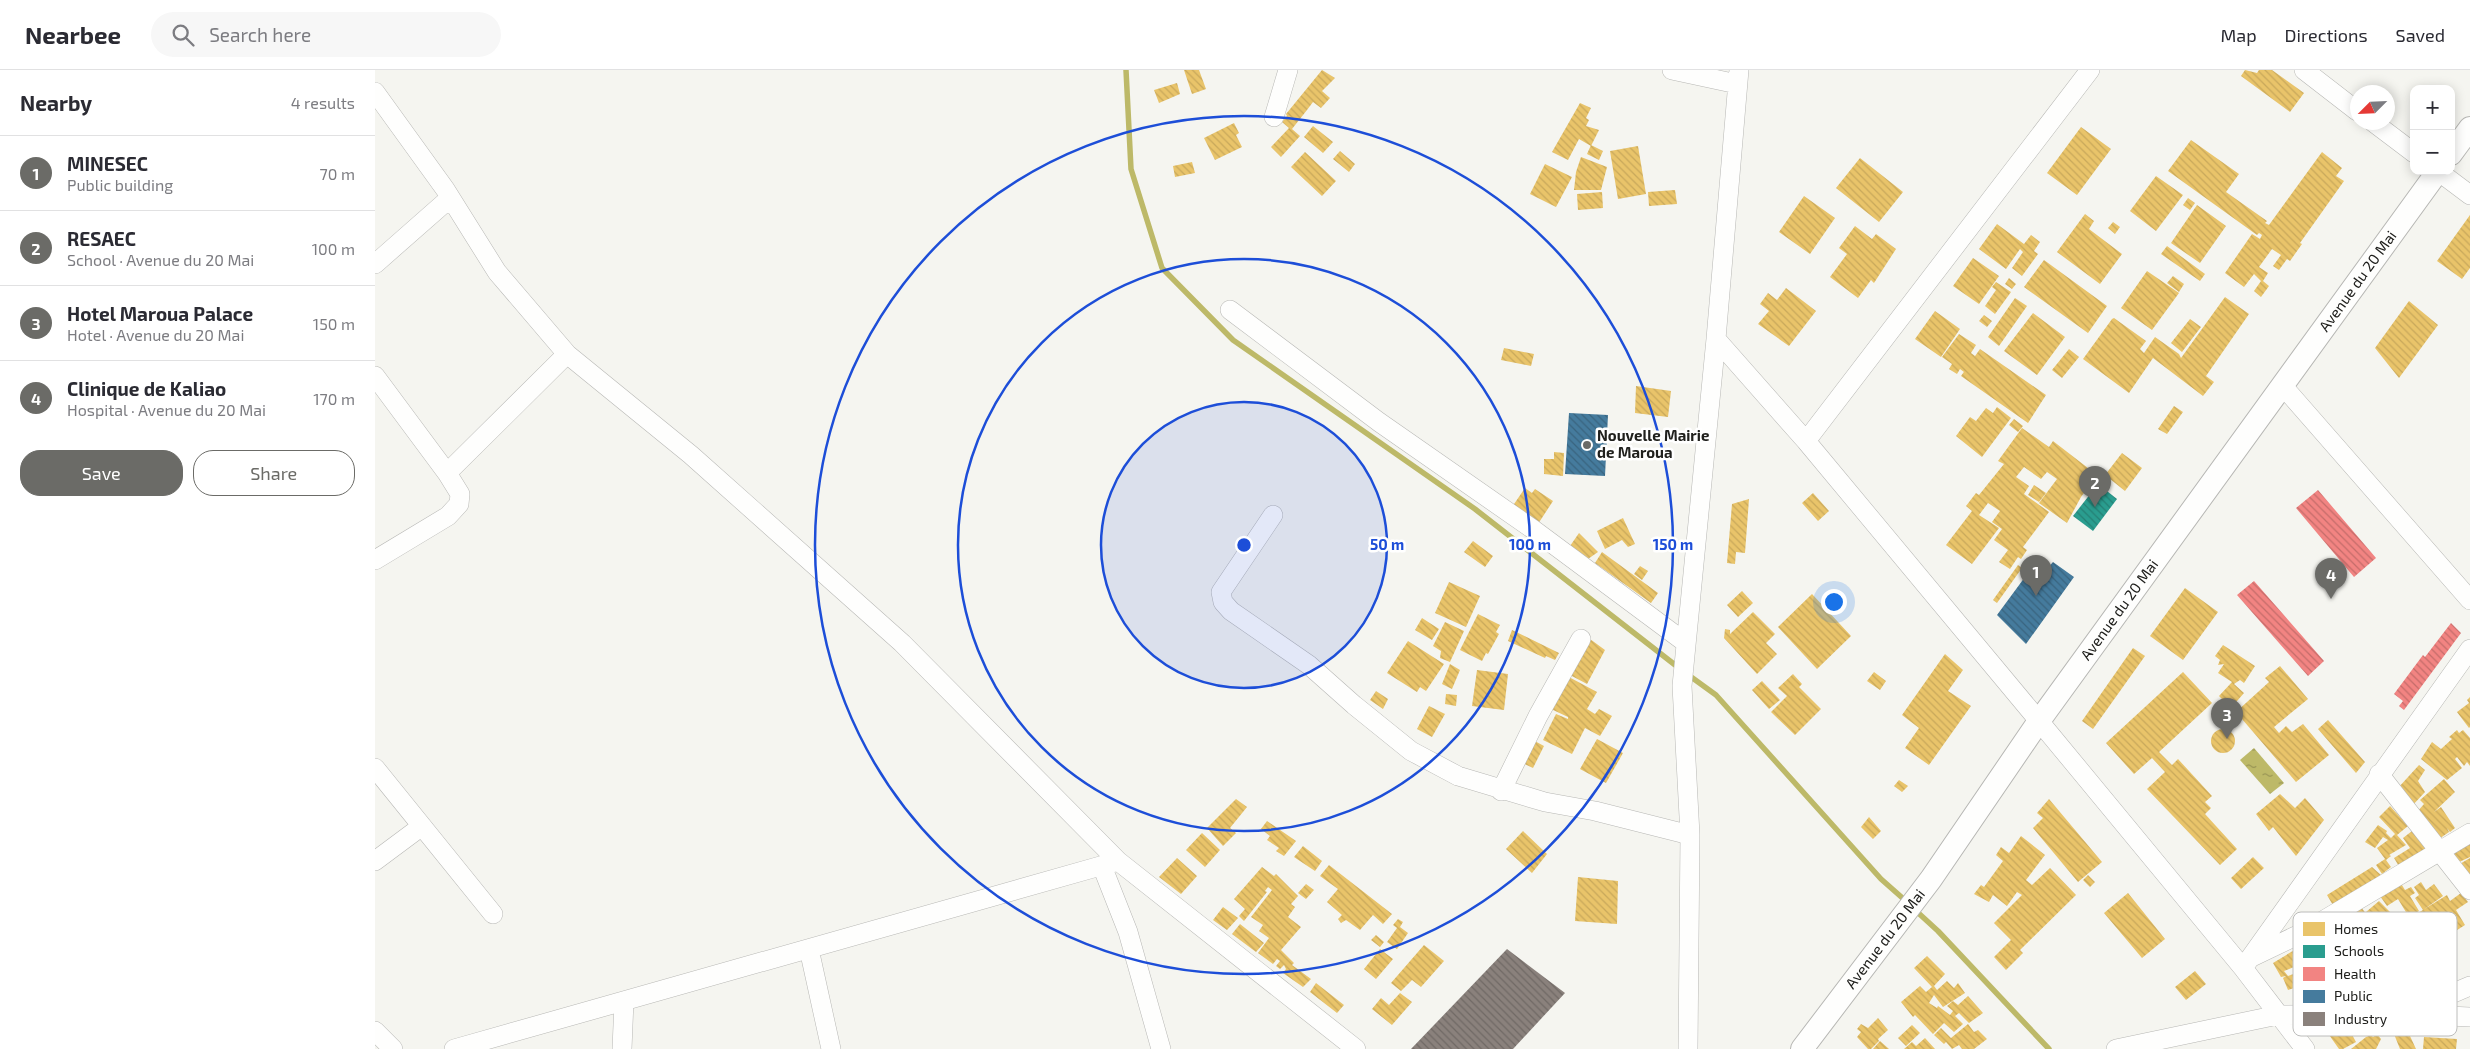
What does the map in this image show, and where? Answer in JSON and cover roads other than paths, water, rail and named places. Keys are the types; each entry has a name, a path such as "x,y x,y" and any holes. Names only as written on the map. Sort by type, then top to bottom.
{"street":[{"path":"1274,117 1288,70"},
{"path":"1672,70 1738,77 1716,339 1682,686 1690,835 1688,1049"},
{"path":"1806,441 2089,70"},
{"path":"2304,70 2350,105"},
{"path":"375,92 450,198 497,272 567,354 691,455 902,643 1110,863 1356,1049"},
{"path":"2455,149 2470,128"},
{"path":"2384,130 2410,150"},
{"name":"Avenue du 20 Mai","path":"1802,1049 1931,879 2039,721 2435,175"},
{"path":"2443,175 2470,195"},
{"path":"375,264 450,198"},
{"path":"1230,310 1379,422 1534,530 1685,648"},
{"path":"1716,339 1806,441 2039,721 2247,962 2278,1015 2293,1034"},
{"path":"447,473 567,354"},
{"path":"375,376 447,473 460,494 459,504 448,516 375,560"},
{"path":"2282,386 2470,600"},
{"path":"1273,515 1221,592 1223,602 1231,611 1309,665 1354,706 1411,751 1458,776 1501,791 1545,802 1595,811 1690,835"},
{"path":"1501,791 1538,716 1581,639"},
{"path":"2247,962 2379,774 2470,649"},
{"path":"375,768 493,914"},
{"path":"2379,774 2470,890"},
{"path":"375,861 422,826"},
{"path":"2338,912 2470,833"},
{"path":"454,1049 1110,863"},
{"path":"1110,863 1161,1049"},
{"path":"2247,962 2293,938"},
{"path":"809,948 831,1049"},
{"path":"2457,992 2470,986"},
{"path":"622,1049 624,1001"},
{"path":"2116,1049 2278,1015 2293,1015"},
{"path":"2457,1016 2470,1017"},
{"path":"375,1031 393,1049"},
{"path":"2295,1036 2305,1049"}],"water":[{"path":"2254,748 2284,783 2270,794 2240,760"}],"waterway":[{"path":"1126,70 1131,169 1162,268 1233,340 1475,509 1679,668"},
{"path":"1687,674 1716,695 1881,879 1907,902"},
{"path":"1914,909 1938,931 2049,1049"}],"place":[{"name":"Nouvelle Mairie de Maroua","path":"1587,445"},
{"name":"RESAEC","path":"2095,507"},
{"name":"MINESEC","path":"2036,596"},
{"name":"Clinique de Kaliao","path":"2331,599"},
{"name":"Hotel Maroua Palace","path":"2227,739"}]}
